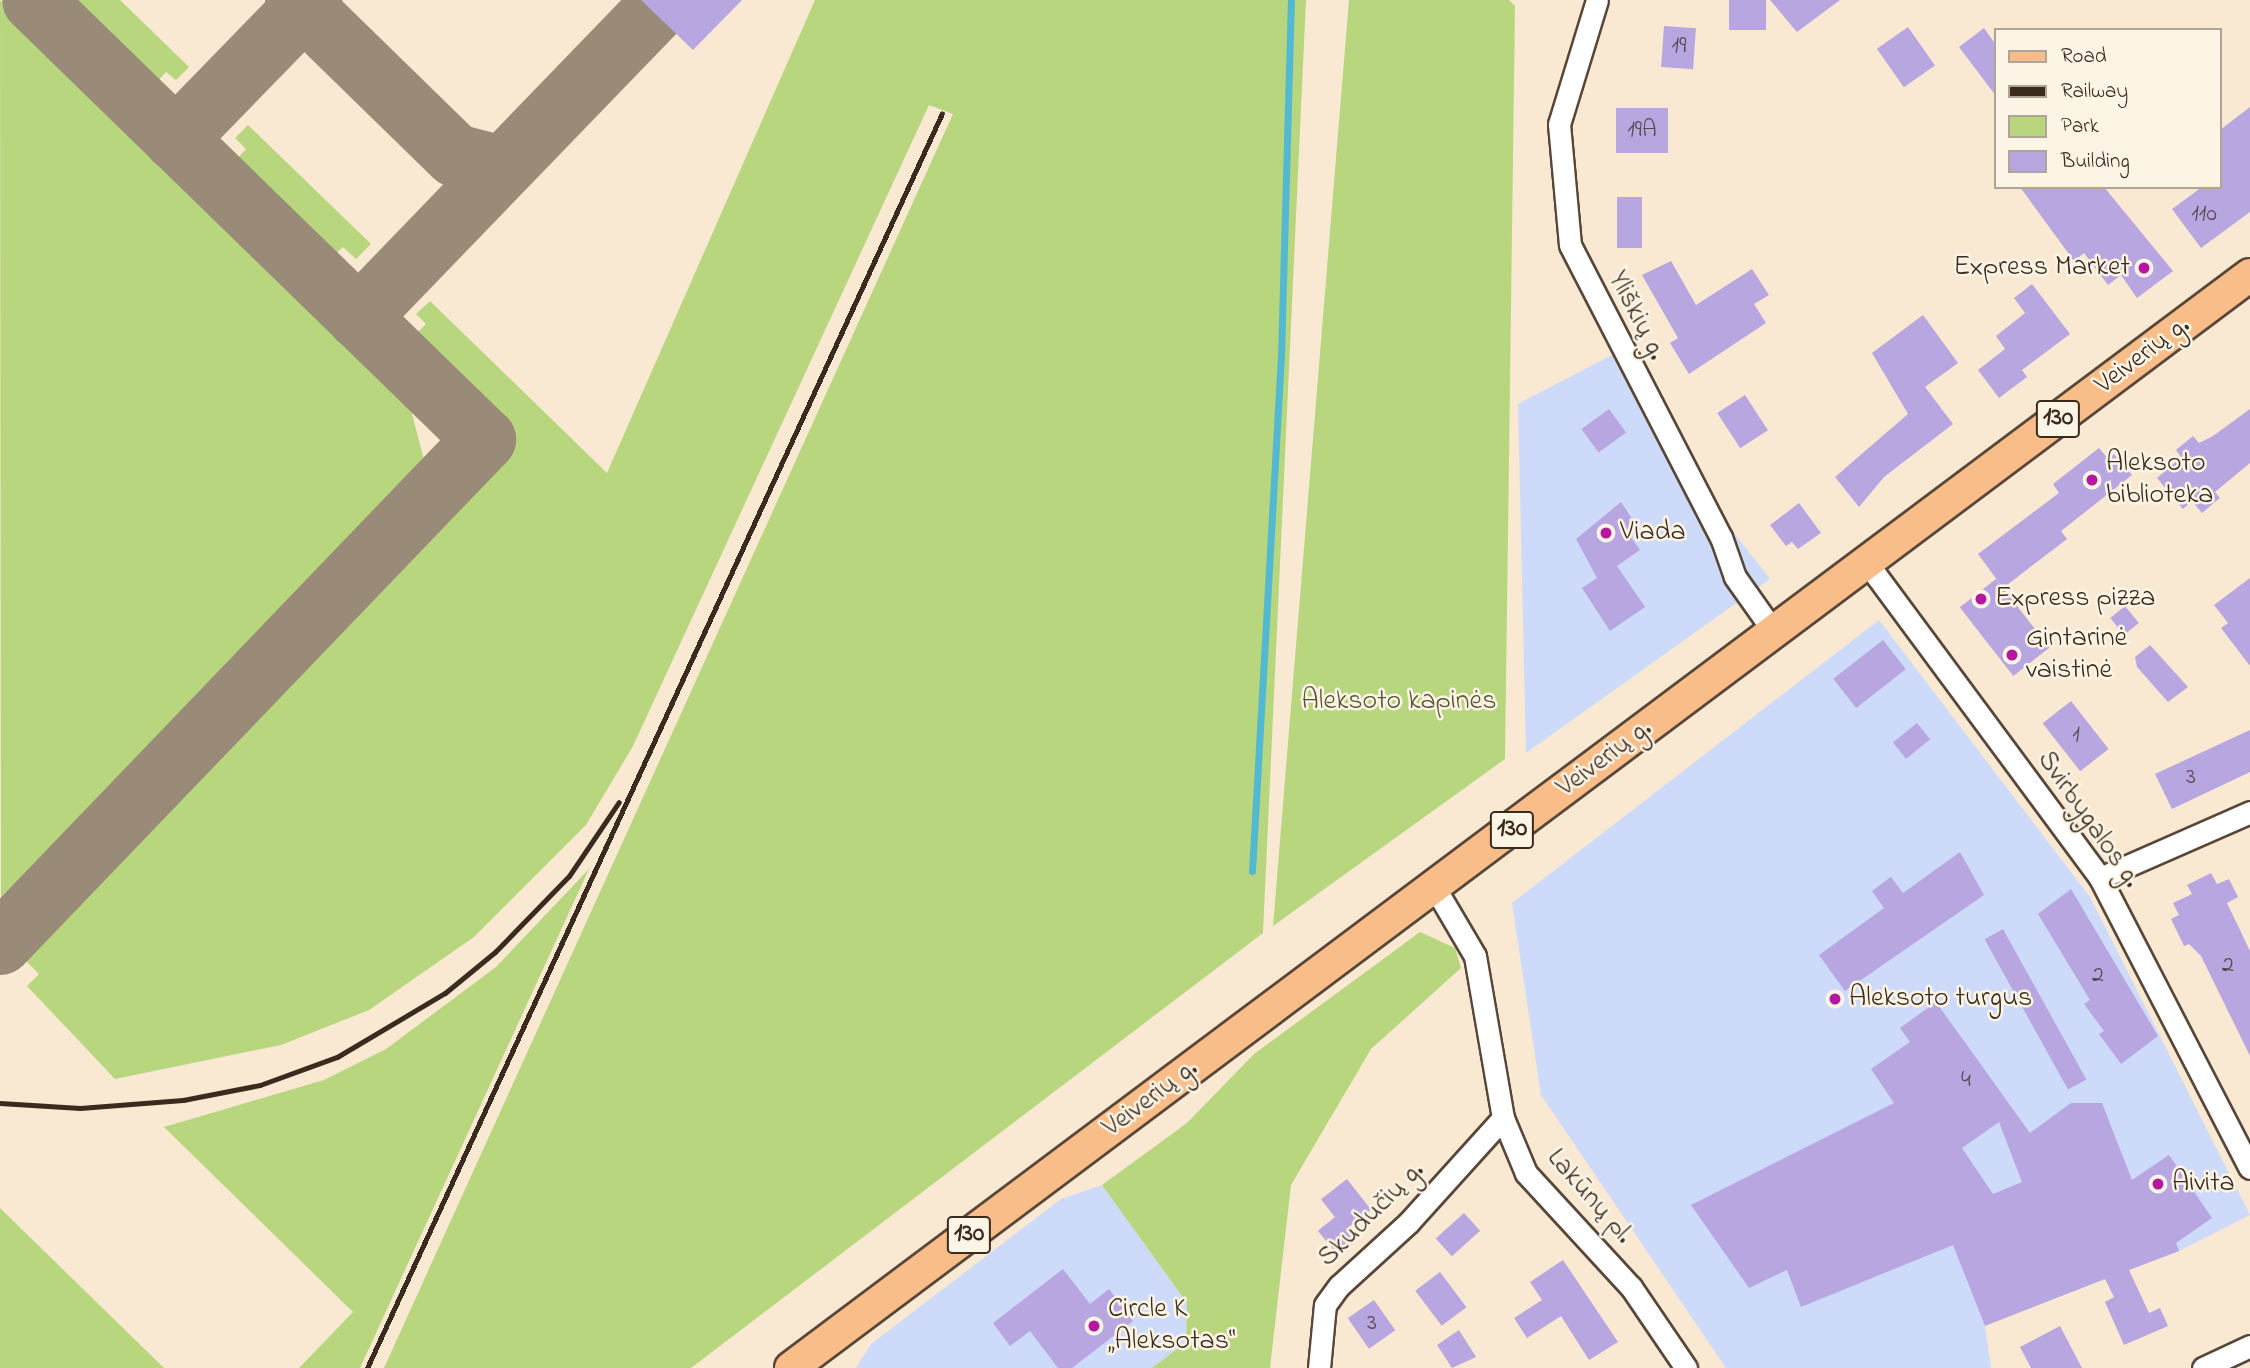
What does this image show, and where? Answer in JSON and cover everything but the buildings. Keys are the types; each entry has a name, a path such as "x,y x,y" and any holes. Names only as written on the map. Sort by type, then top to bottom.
{"main road":[{"name":"Veiverių g.","path":"791,1368 2250,275"}],"street":[{"name":"Yliškių g.","path":"1597,0 1559,124 1570,245 1721,537 1735,577 1774,632"},
{"name":"Svirbygalos g.","path":"1867,563 2100,878 2250,1168"},
{"path":"2100,878 2250,812"},
{"name":"Lakūnų pl.","path":"1435,888 1475,956 1503,1118 1526,1173 1631,1287 1686,1368"},
{"name":"Skudučių g.","path":"1319,1368 1325,1305 1339,1286 1409,1222 1503,1118"},
{"path":"2203,1368 2250,1346"}],"shaded area":[{"path":"1633,344 1735,534 1770,579 1526,753 1518,404"},
{"name":"Aleksoto turgus","path":"1879,620 2090,897 2250,1215 2179,1251 1985,1325 1991,1368 1726,1368 1541,1095 1512,903"},
{"path":"1102,1185 1187,1303 1186,1342 1152,1368 856,1368 871,1344 1061,1199"}],"green space":[{"path":"0,0 407,395 427,471 1,905"},
{"path":"66,0 120,0 189,67 176,80 166,72 153,86"},
{"path":"815,0 1306,0 1263,933 691,1368 384,1368 953,114 929,105 633,746 586,825 474,937 369,1010 281,1045 115,1079 27,986 39,974 26,961 41,944 31,933 516,439 413,337 426,324 416,314 430,301 607,473"},
{"name":"Aleksoto kapinės","path":"1349,0 1509,0 1515,6 1505,759 1273,926"},
{"path":"248,125 371,244 356,259 343,247 331,258 233,163 246,149 235,138"},
{"path":"589,869 360,1368 299,1368 353,1312 164,1127 324,1080 386,1049 496,967"},
{"path":"1420,932 1455,948 1461,968 1371,1049 1291,1185 1270,1368 1152,1368 1186,1342 1187,1303 1102,1185 1187,1123 1254,1054"},
{"path":"0,1208 164,1368 0,1368"}],"waterway":[{"path":"1252,871 1281,356 1291,0"}],"taxiway":[{"path":"0,943 484,439 33,0"},
{"path":"296,0 455,155 501,167"},
{"path":"175,139 310,0"},
{"path":"358,317 653,11"}],"railway":[{"path":"367,1368 942,113"},
{"path":"0,1103 80,1108 183,1100 260,1085 337,1057 445,993 495,952 569,876 619,802"}],"place":[{"name":"Express Market","path":"2144,268"},
{"name":"Aleksoto biblioteka","path":"2092,480"},
{"name":"Viada","path":"1606,533"},
{"name":"Express pizza","path":"1981,599"},
{"name":"Gintarinė vaistinė","path":"2012,655"},
{"name":"Aleksoto turgus","path":"1835,999"},
{"name":"Aivita","path":"2158,1184"},
{"name":"Circle K „Aleksotas“","path":"1094,1326"}]}
